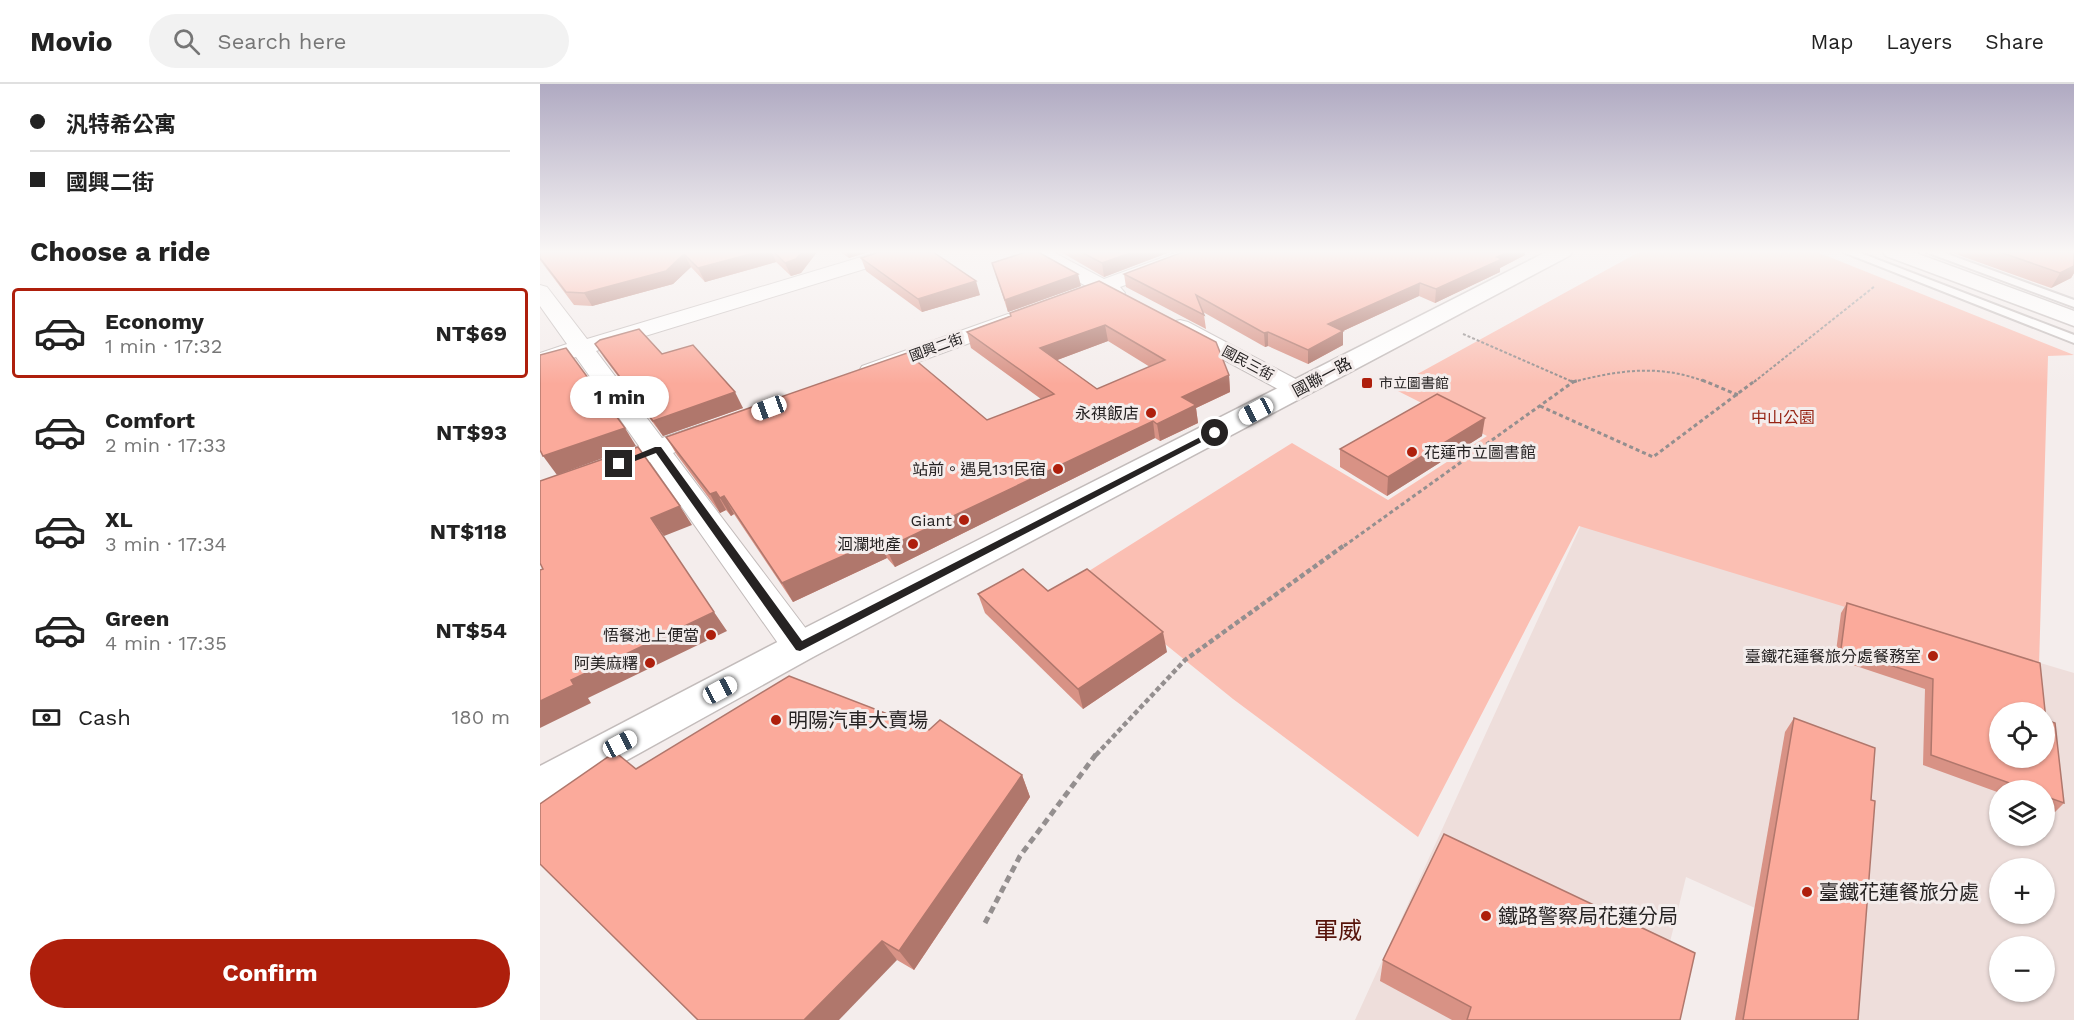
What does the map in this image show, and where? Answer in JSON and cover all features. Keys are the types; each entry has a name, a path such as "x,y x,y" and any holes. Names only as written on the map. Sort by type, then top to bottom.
{"street":[{"path":"544,296 658,449 800,647"},
{"path":"540,360 577,339 707,296"},
{"path":"540,339 577,339 738,296"},
{"name":"國興二街","path":"847,380 1077,296"},
{"path":"1121,296 1134,303"},
{"name":"國聯一路","path":"540,787 800,647 1478,296"},
{"path":"2009,296 2074,320"},
{"name":"國民三街","path":"1165,319 1298,390"},
{"path":"540,493 736,421"}],"lane":[{"path":"1961,296 2074,339"},
{"path":"2051,296 2074,304"}],"path":[{"path":"1540,406 1653,457 1738,395 1864,296"},
{"path":"1432,320 1573,381"},
{"path":"985,922 1020,856 1102,746 1185,660 1573,381 1609,372 1651,370 1680,372 1738,395"}],"shaded area":[{"path":"1581,525 2074,673 2074,1020 1735,1020 1755,908 1686,877 1668,950 1669,1020 1355,1020"}],"green space":[{"name":"中山公園","path":"1560,296 1926,296 2074,355 2048,356 2039,666 1579,526 1418,837 1233,699 1081,576 1292,443 1388,500 1487,436 1392,388"}],"building":[{"path":"913,296 929,296 918,299"},
{"path":"1003,296 1017,296 1005,300"},
{"path":"1058,296 1127,296 1216,342 1229,375 1182,397 1196,405 1157,424 1153,421 886,548 879,540 782,583 724,496 720,498 716,492 710,494 666,437 907,353 987,420 1054,394 967,332 1011,316 1010,313","holes":["1105,325 1165,360 1097,389 1040,348"]},
{"path":"1166,296 1196,296 1204,315"},
{"path":"1197,296 1392,296 1328,324 1343,331 1308,350 1268,332 1264,333"},
{"path":"639,329 662,354 693,345 735,392 653,421 595,344 600,340"},
{"path":"566,348 625,428 543,456 540,450 540,355"},
{"path":"1437,394 1485,418 1388,477 1340,449"},
{"path":"638,447 680,506 651,518 714,612 571,680 574,685 540,701 540,570 543,569 540,563 540,481"},
{"path":"1023,569 1048,591 1087,569 1163,632 1078,689 978,594"},
{"path":"1847,603 2040,663 2044,702 1989,702 1989,768 2055,768 2055,723 2064,803 2055,800 2055,780 2001,780 1931,755 1933,679 1841,649"},
{"path":"789,676 929,730 940,720 1022,775 899,951 882,941 804,1020 698,1020 540,864 540,804 615,752 636,769"},
{"path":"1794,718 1875,748 1871,800 1875,801 1858,1020 1743,1020"},
{"name":"鐵路警察局花蓮分局","path":"1444,834 1695,953 1680,1020 1467,1020 1471,1007 1383,960"}],"place":[{"name":"市立圖書館","path":"1367,383"},
{"name":"永祺飯店","path":"1151,413"},
{"name":"花蓮市立圖書館","path":"1412,452"},
{"name":"站前。遇見131民宿","path":"1058,469"},
{"name":"Giant","path":"964,520"},
{"name":"洄瀾地產","path":"913,544"},
{"name":"悟餐池上便當","path":"711,635"},
{"name":"臺鐵花蓮餐旅分處餐務室","path":"1933,656"},
{"name":"阿美麻糬","path":"650,663"},
{"name":"明陽汽車大賣場","path":"776,720"},
{"name":"臺鐵花蓮餐旅分處","path":"1807,892"},
{"name":"鐵路警察局花蓮分局","path":"1486,916"}],"district":[{"name":"軍威","path":"1338,931"}],"route":[{"path":"619,464 658,449 800,647 1215,433"}]}
